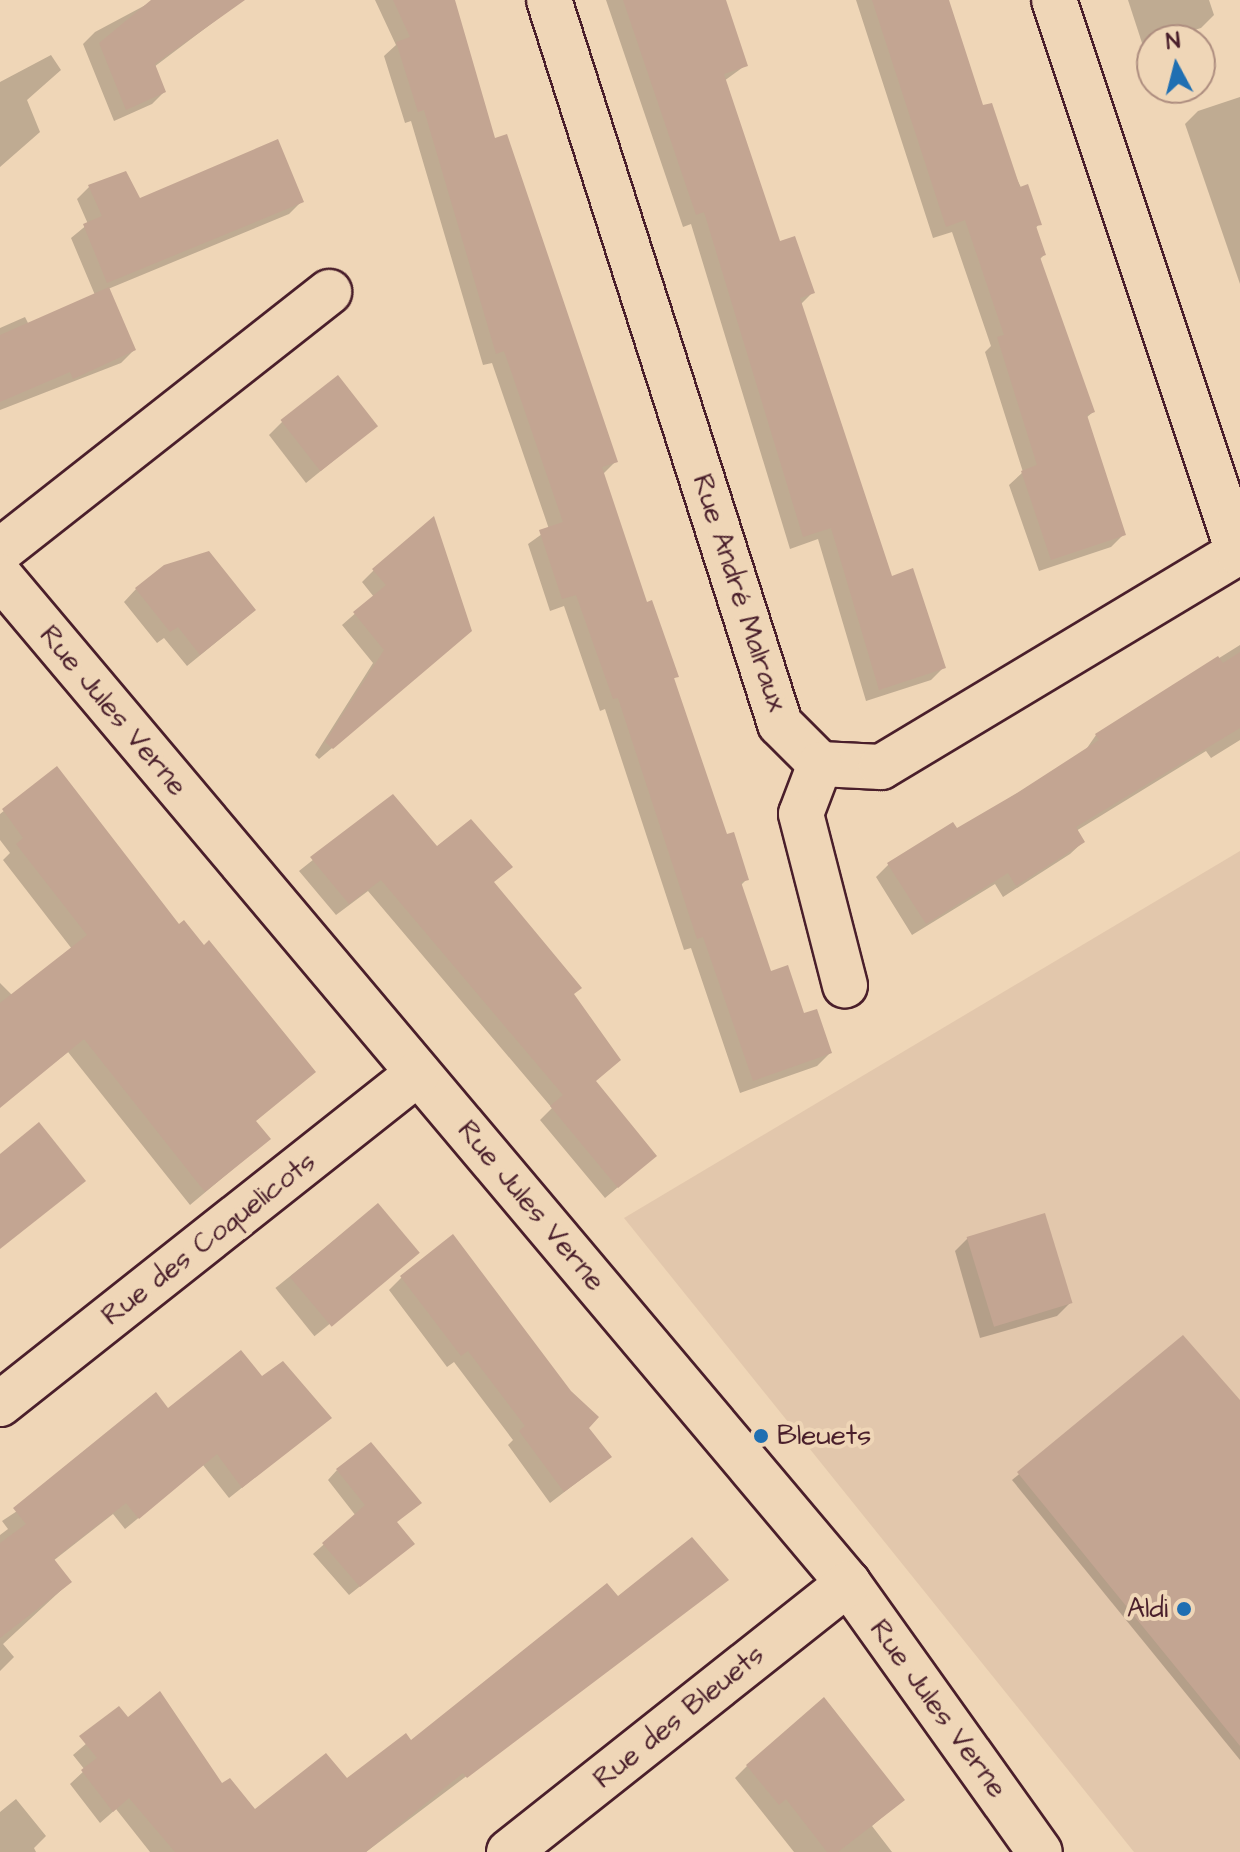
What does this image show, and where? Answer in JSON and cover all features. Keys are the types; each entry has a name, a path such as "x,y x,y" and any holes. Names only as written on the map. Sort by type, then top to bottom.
{"street":[{"name":"Rue André Malraux","path":"549,0 780,724 820,764"},
{"path":"845,985 801,814 820,764 881,767 1239,552 1054,0"},
{"path":"0,551 329,292"},
{"name":"Rue Jules Verne","path":"0,576 848,1583 1040,1852"},
{"name":"Rue des Coquelicots","path":"0,1404 418,1073"},
{"name":"Rue des Bleuets","path":"509,1852 848,1583"}],"shaded area":[{"path":"1240,851 1240,1852 1134,1852 624,1218"}],"building":[{"path":"151,0 245,0 155,64 166,92 126,110 99,43"},
{"path":"393,0 455,0 495,138 507,134 618,462 602,467 647,602 652,600 679,677 674,678 727,834 734,832 749,880 741,882 771,971 788,965 804,1013 817,1009 832,1053 753,1081 703,937 697,939 618,698 613,699 576,595 562,599 539,530 563,522 504,351 496,354 424,110 418,112 396,42 410,37"},
{"path":"623,0 726,0 748,66 724,74 780,241 795,236 815,293 800,298 892,576 913,568 946,668 879,690 831,528 803,537 704,212 696,215"},
{"path":"872,0 949,0 983,105 992,103 1020,187 1028,184 1042,225 1036,226 1046,255 1040,257 1095,412 1087,415 1126,535 1051,560 1021,471 1037,465 997,337 1004,335 965,220 946,227"},
{"path":"278,139 304,202 107,283 83,224 102,216 88,185 126,171 140,198"},
{"path":"109,287 136,350 73,379 70,372 0,402 0,335"},
{"path":"338,375 378,426 320,471 280,420"},
{"path":"434,516 472,631 333,749 325,742 384,650 353,612 386,585 372,569"},
{"path":"209,551 256,610 200,655 178,627 170,632 135,588 164,565"},
{"path":"1240,652 1240,728 1076,827 1085,842 1016,886 1008,873 926,924 887,863 953,822 957,828 1017,793 1099,740 1095,734 1218,656 1223,663"},
{"path":"57,766 179,924 184,920 204,945 209,940 316,1072 256,1121 271,1139 205,1192 84,1039 0,1108 0,1003 87,935 16,844 23,838 2,809"},
{"path":"393,794 437,846 471,819 513,867 494,882 582,988 574,994 621,1060 596,1081 657,1156 618,1188 550,1106 563,1095 381,880 349,904 310,857"},
{"path":"39,1122 86,1181 0,1249 0,1154"},
{"path":"378,1203 420,1253 332,1327 290,1277"},
{"path":"1045,1213 1072,1303 994,1327 967,1237"},
{"path":"453,1234 571,1391 599,1417 589,1428 612,1457 564,1492 519,1431 525,1426 468,1351 461,1356 400,1276"},
{"name":"Aldi","path":"1183,1335 1240,1400 1240,1746 1017,1472"},
{"path":"241,1350 262,1376 283,1361 332,1418 242,1488 217,1454 139,1519 126,1503 54,1559 72,1582 0,1638 0,1543 26,1524 13,1508 156,1392 168,1408"},
{"path":"371,1442 422,1503 397,1522 415,1544 360,1587 322,1543 365,1505 336,1469"},
{"path":"692,1537 729,1580 467,1778 463,1773 366,1852 175,1852 129,1798 113,1812 81,1770 97,1758 79,1736 119,1706 128,1717 160,1691 222,1783 230,1778 255,1809 326,1753 347,1778 406,1733 411,1740 607,1583 618,1596"},
{"path":"824,1697 905,1800 838,1852 827,1852 786,1799 779,1805 746,1765"}],"place":[{"name":"Bleuets","path":"761,1436"},
{"name":"Aldi","path":"1184,1609"}]}
